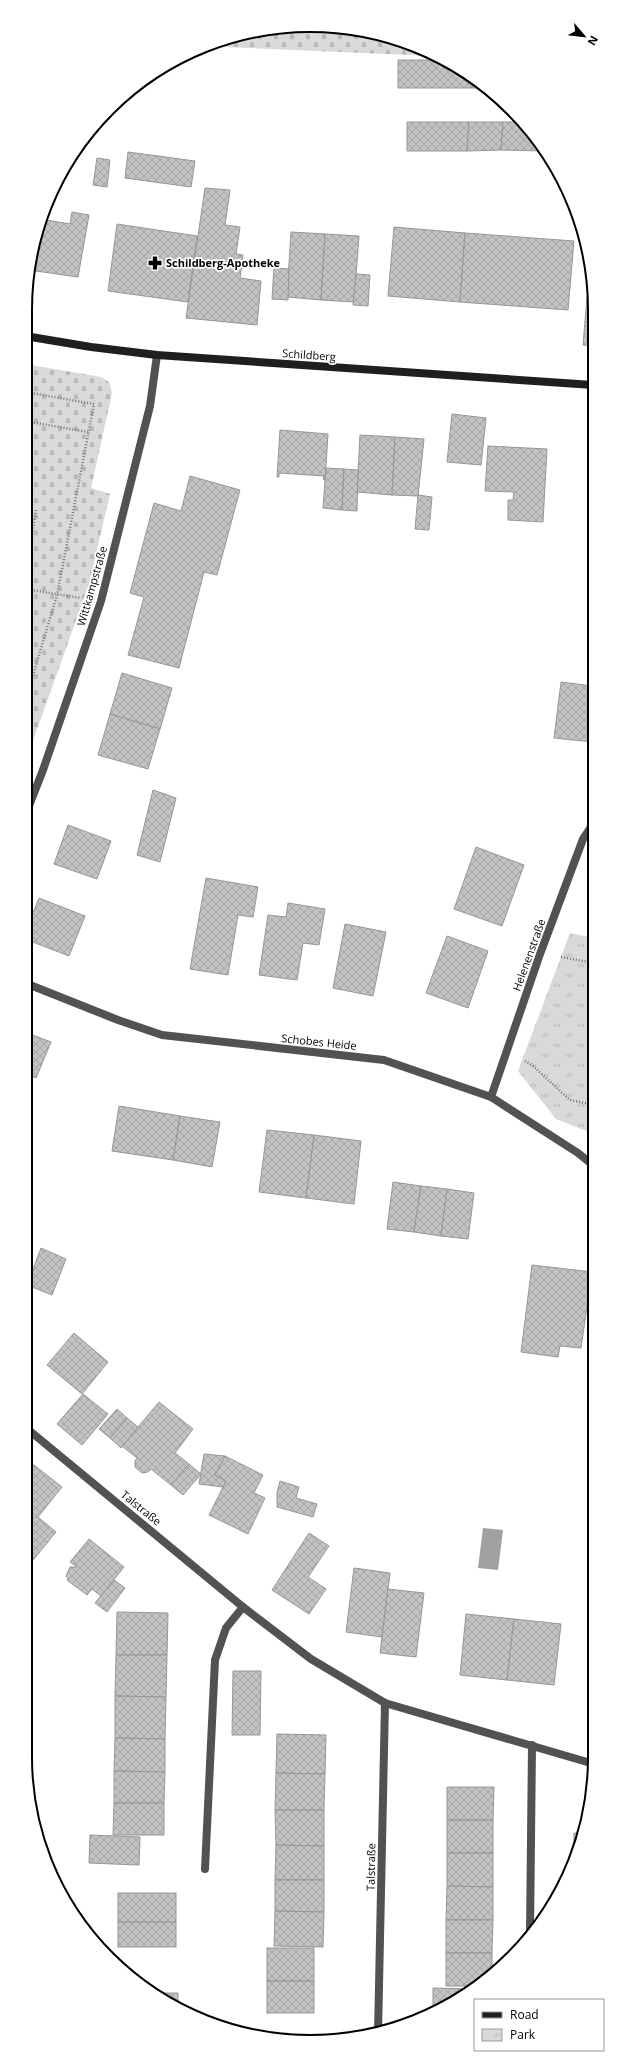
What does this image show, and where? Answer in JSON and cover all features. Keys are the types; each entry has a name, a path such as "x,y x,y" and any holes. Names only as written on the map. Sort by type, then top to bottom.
{"street":[{"name":"Schildberg","path":"32,337 90,347 157,355 588,385"},
{"name":"Wittkampstraße","path":"32,798 101,601 150,406 157,355"},
{"name":"Helenenstraße","path":"491,1097 540,954 583,839 588,832"},
{"name":"Schobes Heide","path":"32,986 118,1020 162,1035 384,1060 491,1097 578,1153 588,1161"},
{"name":"Talstraße","path":"32,1433 311,1659 385,1702 588,1762"},
{"path":"205,1869 215,1660 226,1628 244,1606"},
{"name":"Talstraße","path":"378,2027 385,1702"},
{"path":"530,1927 532,1745"}],"path":[{"path":"32,393 94,404 56,595 32,677"},
{"path":"32,422 88,432"},
{"path":"32,534 36,510"},
{"path":"32,590 101,601"},
{"path":"540,954 588,962"},
{"path":"507,1051 532,1065 570,1100 588,1104"}],"green space":[{"path":"310,32 346,34 364,37 382,41 421,56 222,47 256,37 274,34"},
{"path":"32,365 101,377 109,382 112,393 91,488 110,494 89,584 32,743"},
{"path":"570,933 588,937 588,1132 556,1119 518,1071"}],"shaded area":[{"path":"483,1528 503,1530 498,1570 478,1568"}],"building":[{"path":"398,60 431,60 449,69 472,85 472,88 398,88"},
{"path":"407,122 469,122 467,151 407,151"},
{"path":"469,122 503,122 501,150 467,151"},
{"path":"503,122 515,122 538,151 501,150"},
{"path":"128,152 195,161 191,187 125,178"},
{"path":"97,158 110,160 107,187 93,185"},
{"path":"205,188 230,190 225,225 240,227 236,254 243,255 240,278 261,281 257,325 186,318"},
{"path":"72,212 89,215 78,277 35,271 41,238 47,220 70,224"},
{"path":"117,224 197,236 188,302 108,291"},
{"path":"394,227 465,233 460,302 388,296"},
{"path":"291,232 325,234 321,300 287,297"},
{"path":"465,233 574,241 568,310 460,302"},
{"path":"325,234 359,236 354,302 321,300"},
{"path":"274,268 289,269 288,300 272,299"},
{"path":"356,274 370,275 368,306 353,305"},
{"path":"587,297 587,297 588,346 583,345"},
{"path":"452,414 486,418 481,465 447,462"},
{"path":"280,430 328,434 325,480 323,479 324,476 279,473 279,477 277,477"},
{"path":"360,435 395,437 392,495 357,492"},
{"path":"395,437 424,439 418,496 392,495"},
{"path":"488,446 547,449 543,522 508,520 508,500 513,500 514,492 485,491"},
{"path":"326,468 344,469 342,510 323,508"},
{"path":"344,469 358,470 357,511 342,510"},
{"path":"190,476 240,490 217,575 204,572 179,668 128,655 144,597 130,593 154,503 181,511"},
{"path":"418,495 432,497 429,530 415,529"},
{"path":"122,673 172,688 160,729 110,714"},
{"path":"561,682 588,685 588,741 554,738"},
{"path":"110,714 160,729 148,769 98,755"},
{"path":"153,790 176,798 160,862 137,855"},
{"path":"68,825 111,841 97,879 54,864"},
{"path":"476,847 524,865 502,926 454,909"},
{"path":"206,878 258,887 253,917 238,915 228,975 190,969"},
{"path":"39,898 85,916 69,956 32,942 32,916"},
{"path":"288,903 325,909 319,945 303,943 297,980 259,975 268,915 286,917"},
{"path":"345,924 386,932 373,996 333,988"},
{"path":"447,936 488,951 468,1008 426,993"},
{"path":"32,1035 51,1042 36,1078 32,1076"},
{"path":"119,1106 180,1116 173,1160 112,1151"},
{"path":"180,1116 220,1122 212,1167 173,1160"},
{"path":"267,1130 314,1135 306,1198 259,1192"},
{"path":"314,1135 361,1141 354,1204 306,1198"},
{"path":"393,1182 421,1186 414,1232 387,1229"},
{"path":"421,1186 447,1189 441,1236 414,1232"},
{"path":"447,1189 474,1193 468,1239 441,1236"},
{"path":"41,1248 66,1259 52,1295 32,1287 32,1272"},
{"path":"532,1265 588,1272 588,1300 581,1348 560,1346 558,1357 521,1352"},
{"path":"74,1333 108,1362 82,1394 47,1365"},
{"path":"83,1394 108,1414 82,1445 57,1424"},
{"path":"159,1402 193,1429 175,1453 189,1464 171,1485 151,1469 148,1472 142,1473 135,1467 135,1461 137,1458 122,1446"},
{"path":"117,1409 127,1418 110,1438 99,1429"},
{"path":"127,1418 138,1427 121,1448 110,1438"},
{"path":"204,1454 225,1456 215,1475 226,1481 223,1487 199,1484"},
{"path":"225,1456 263,1475 254,1493 265,1498 248,1534 209,1515 226,1481 215,1475"},
{"path":"32,1463 62,1487 38,1517 56,1532 32,1561"},
{"path":"189,1464 201,1474 183,1495 171,1485"},
{"path":"280,1481 299,1487 296,1498 317,1504 313,1517 277,1507 277,1493"},
{"path":"309,1533 329,1546 308,1577 326,1589 309,1614 272,1590"},
{"path":"89,1539 124,1567 101,1596 92,1589 87,1595 67,1580 68,1578 66,1576 70,1567 77,1567 70,1562"},
{"path":"354,1568 390,1573 382,1637 346,1632"},
{"path":"114,1580 125,1588 107,1612 95,1603"},
{"path":"388,1589 424,1593 416,1657 380,1653"},
{"path":"117,1612 168,1613 167,1655 116,1655"},
{"path":"466,1614 514,1619 507,1680 460,1675"},
{"path":"514,1619 561,1624 554,1685 507,1680"},
{"path":"116,1655 167,1655 166,1697 115,1696"},
{"path":"233,1671 261,1671 260,1735 232,1735"},
{"path":"115,1696 166,1697 165,1739 115,1738"},
{"path":"277,1734 326,1735 325,1774 276,1773"},
{"path":"115,1738 165,1739 165,1772 114,1771"},
{"path":"114,1771 165,1772 164,1803 114,1803"},
{"path":"276,1773 325,1774 324,1810 275,1810"},
{"path":"447,1787 494,1787 493,1820 447,1820"},
{"path":"114,1803 164,1803 164,1835 113,1835"},
{"path":"275,1810 324,1810 324,1846 276,1845"},
{"path":"447,1820 493,1820 493,1853 447,1853"},
{"path":"574,1833 577,1833 574,1844"},
{"path":"90,1835 140,1837 139,1865 89,1863"},
{"path":"276,1845 324,1846 324,1880 275,1880"},
{"path":"447,1853 493,1853 493,1887 447,1886"},
{"path":"275,1880 324,1880 324,1912 275,1911"},
{"path":"447,1886 493,1887 493,1920 446,1920"},
{"path":"118,1893 176,1893 176,1922 118,1922"},
{"path":"275,1911 324,1912 323,1947 274,1946"},
{"path":"446,1920 493,1920 492,1953 446,1953"},
{"path":"118,1922 176,1922 176,1947 118,1947"},
{"path":"267,1948 314,1948 314,1981 267,1981"},
{"path":"446,1953 492,1953 492,1967 479,1978 467,1986 446,1986"},
{"path":"267,1981 314,1981 314,2013 267,2013"},
{"path":"433,1988 463,1989 449,1998 433,2006"},
{"path":"164,1993 178,1993 178,2002"}],"place":[{"name":"Schildberg-Apotheke","path":"155,263"}]}
